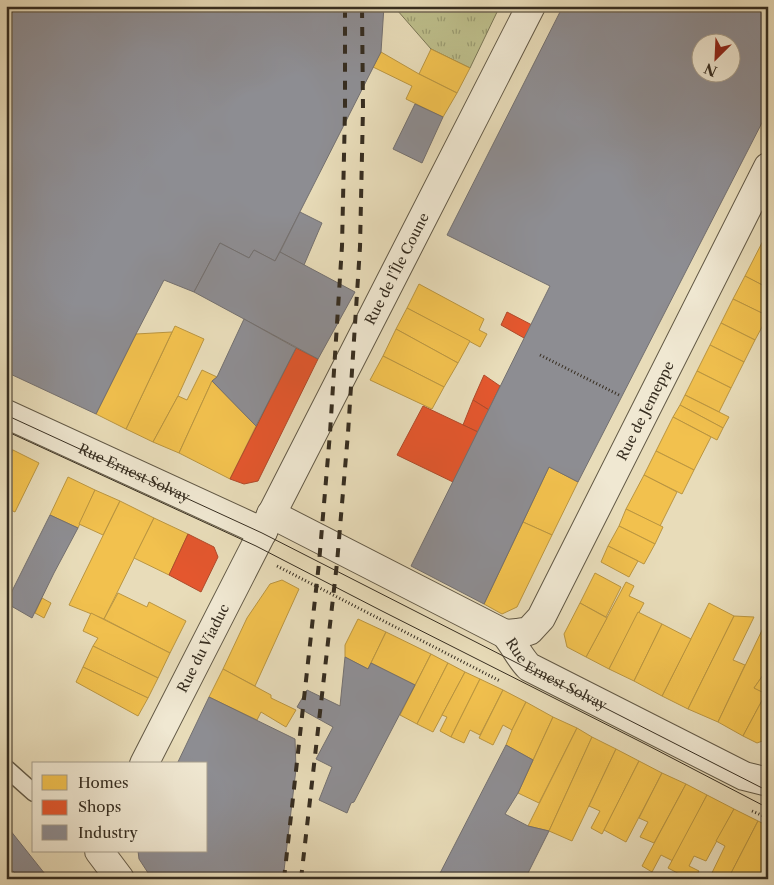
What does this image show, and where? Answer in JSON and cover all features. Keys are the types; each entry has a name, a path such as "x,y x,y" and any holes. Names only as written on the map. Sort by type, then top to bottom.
{"street":[{"name":"Rue de l'Île Coune","path":"262,533 531,6"},
{"name":"Rue de Jemeppe","path":"505,634 529,631 540,618 768,167"},
{"name":"Rue Ernest Solvay","path":"6,414 262,533 505,634 522,660 529,667 744,776 768,779"},
{"name":"Rue du Viaduc","path":"145,762 262,533"},
{"path":"100,852 120,879"}],"lane":[{"path":"6,768 32,791"}],"path":[{"path":"540,355 646,408"},
{"path":"262,533 505,684"},
{"path":"750,810 768,818"}],"green space":[{"path":"399,6 489,6 498,10 470,68 431,49 397,10"}],"building: Homes":[{"path":"431,49 470,68 457,93 419,74"},
{"path":"381,52 457,93 443,117 406,99 412,86 373,67"},
{"path":"768,231 768,288 745,276"},
{"path":"745,276 768,288 768,316 733,299"},
{"path":"419,284 484,319 479,330 487,334 480,347 407,308"},
{"path":"733,299 768,316 755,340 721,323"},
{"path":"407,308 470,341 458,363 396,329"},
{"path":"721,323 755,340 744,362 710,345"},
{"path":"175,326 204,339 178,396 153,442 126,429"},
{"path":"396,329 458,363 444,387 383,356"},
{"path":"172,332 126,429 96,414 136,334"},
{"path":"710,345 744,362 731,388 697,371"},
{"path":"383,356 444,387 432,409 370,380"},
{"path":"202,370 217,377 212,381 179,453 153,442 178,396 187,400"},
{"path":"697,371 731,388 719,412 685,395"},
{"path":"212,381 256,426 230,479 179,453"},
{"path":"685,395 729,417 723,428 680,405"},
{"path":"680,405 723,428 717,440 673,417"},
{"path":"673,417 711,437 694,470 656,451"},
{"path":"6,447 13,450 6,465"},
{"path":"13,450 39,463 15,512 6,508 6,465"},
{"path":"656,451 694,470 682,494 644,475"},
{"path":"549,467 578,482 552,535 523,522"},
{"path":"644,475 677,492 660,526 626,509"},
{"path":"68,477 95,490 78,528 50,515"},
{"path":"95,490 120,501 103,535 79,524"},
{"path":"120,501 154,518 104,619 69,605"},
{"path":"626,509 663,527 655,544 619,526"},
{"path":"154,518 188,534 169,575 134,558"},
{"path":"523,522 552,535 517,607 502,614 484,604"},
{"path":"619,526 655,544 644,564 608,546"},
{"path":"608,546 638,561 629,577 601,562"},
{"path":"595,573 621,587 606,617 580,603"},
{"path":"282,580 299,589 255,686 223,669 247,618 270,584"},
{"path":"626,582 634,586 629,596 644,603 609,669 586,657"},
{"path":"118,593 147,607 149,602 186,621 170,653 104,619"},
{"path":"42,598 51,603 44,618 35,613"},
{"path":"580,603 607,618 586,657 567,647 564,634"},
{"path":"709,603 734,616 688,709 662,696"},
{"path":"638,612 662,624 634,681 609,669"},
{"path":"91,613 170,653 158,678 93,646 98,638 83,631"},
{"path":"734,616 754,617 733,660 745,665 718,722 688,709"},
{"path":"358,619 386,632 368,669 345,657 345,645"},
{"path":"662,624 691,639 662,696 634,681"},
{"path":"765,624 768,625 768,668 754,688 766,693 743,736 718,722"},
{"path":"386,632 431,654 415,685 371,663"},
{"path":"93,646 158,678 148,698 83,667"},
{"path":"431,654 448,663 417,724 400,715"},
{"path":"448,663 465,672 433,732 417,724"},
{"path":"83,667 148,698 138,716 76,682"},
{"path":"768,668 768,695 754,688"},
{"path":"223,669 271,695 271,698 296,710 286,727 261,712 257,720 209,697"},
{"path":"465,672 480,679 451,737 440,731 447,717 442,715"},
{"path":"480,679 503,690 480,735 470,730 464,743 451,737"},
{"path":"503,690 526,702 512,730 503,725 493,745 479,738"},
{"path":"766,693 768,695 768,739 757,743 743,736"},
{"path":"526,702 553,717 533,760 506,745"},
{"path":"553,717 577,728 539,803 518,793"},
{"path":"577,728 592,737 549,831 528,826"},
{"path":"592,737 616,749 572,841 549,831"},
{"path":"616,749 639,761 602,834 591,828 600,811 589,806"},
{"path":"639,761 662,773 626,842 604,830"},
{"path":"662,773 686,784 654,843 640,837 648,822 639,818"},
{"path":"686,784 707,795 673,861 661,855 652,872 642,866"},
{"path":"707,795 734,809 706,861 694,856 689,866 699,871 694,879 689,879 668,868"},
{"path":"734,809 758,821 728,879 709,879 725,846 716,841"},
{"path":"758,821 768,826 768,859 758,879 728,879"},
{"path":"768,859 768,879 758,879"}],"building: Shops":[{"path":"507,312 532,325 524,338 501,325"},
{"path":"296,348 318,359 258,481 244,484 230,479"},
{"path":"484,375 500,386 489,410 473,400"},
{"path":"473,400 489,410 478,432 463,425"},
{"path":"423,406 478,432 453,482 397,455"},
{"path":"188,534 214,547 218,557 201,592 169,575"}],"building: Industry":[{"path":"6,6 384,6 381,52 275,261 254,250 249,258 220,243 194,292 164,280 96,414 6,372"},
{"path":"563,6 768,6 768,111 578,482 549,467 484,604 411,566 550,286 447,235"},
{"path":"415,104 443,117 422,163 393,149"},
{"path":"300,212 322,223 304,265 280,252"},
{"path":"220,243 249,258 254,250 275,261 280,252 355,292 318,359 194,292"},
{"path":"244,319 296,348 256,426 212,381 217,377"},
{"path":"50,515 78,528 32,618 6,603"},
{"path":"345,657 368,669 371,663 415,685 347,813 319,800 332,767 316,759 333,727 297,707 307,690 340,706"},
{"path":"209,697 295,739 296,769 283,879 152,879 139,859 138,852 208,852 208,762 178,762"},
{"path":"506,745 533,760 518,793 505,814 528,826 549,831 525,879 437,879"},
{"path":"6,825 49,879 20,879 6,863"}],"tram line":[{"path":"6,415 262,533 768,791"},
{"path":"6,431 256,546 768,808"}],"railway":[{"path":"284,879 319,563 330,433 342,246 345,6"},
{"path":"301,879 337,563 348,433 360,247 363,108 362,6"}]}
